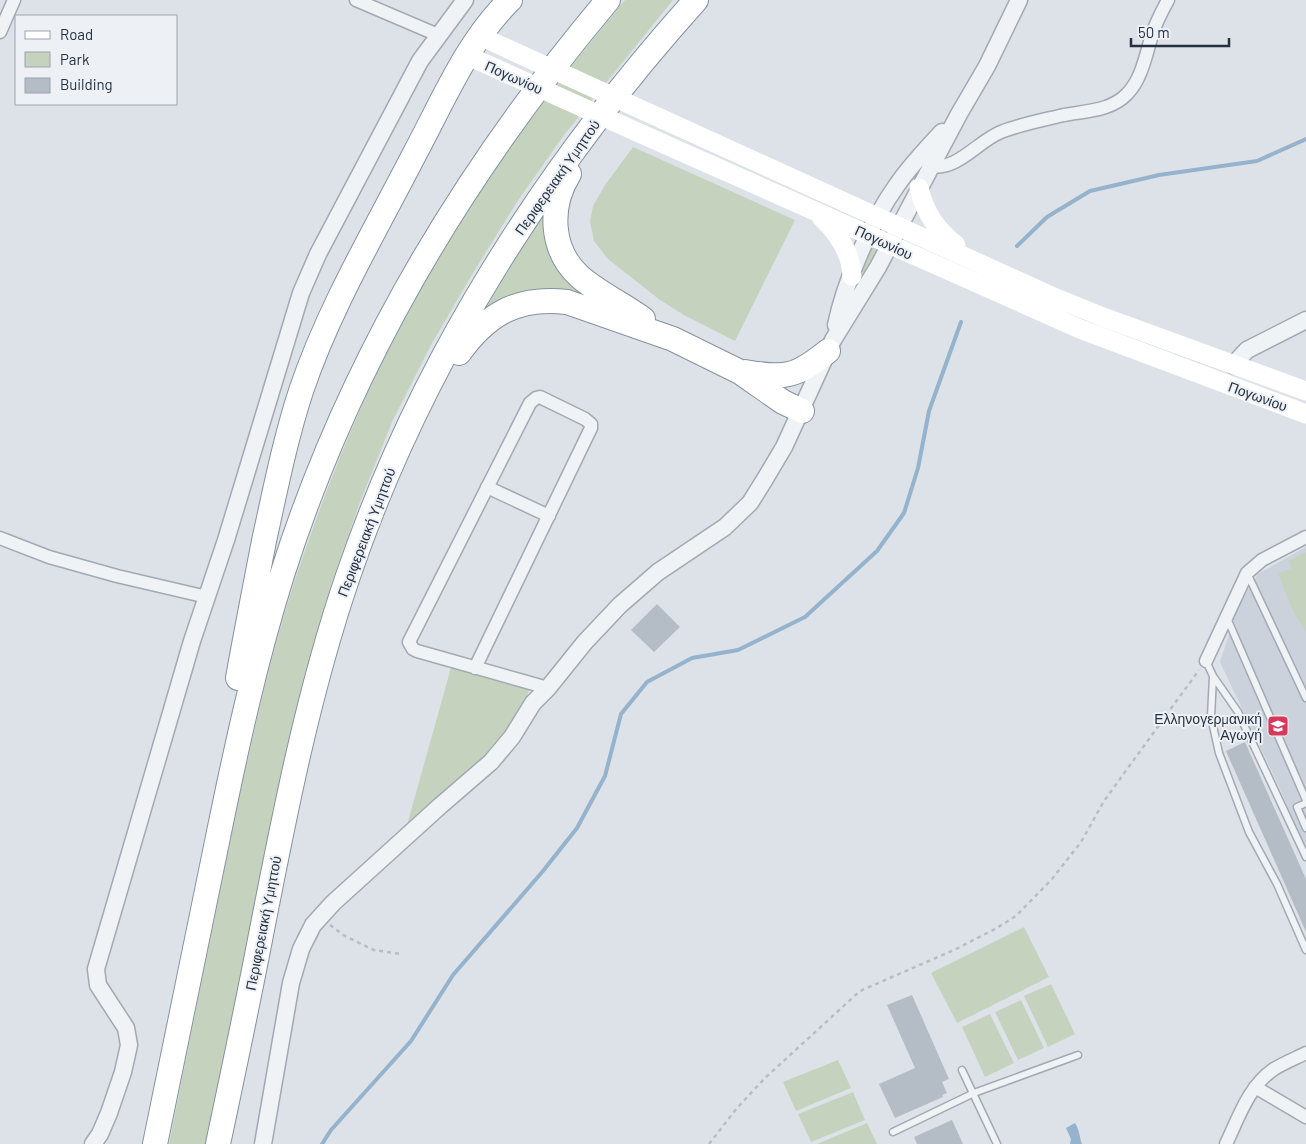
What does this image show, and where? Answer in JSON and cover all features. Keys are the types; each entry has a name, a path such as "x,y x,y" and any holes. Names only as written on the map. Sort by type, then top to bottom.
{"highway":[{"path":"213,861 221,773 247,627 276,482 302,390 318,345 338,302 474,46 490,22 510,0"},
{"path":"155,1144 251,686 266,629 301,519 345,411 405,293 438,235 473,179 550,71 608,0"},
{"name":"Περιφερειακή Υμηττού","path":"218,1144 277,851 298,758 326,648 348,577 372,510 411,421 443,358 517,234 583,137 696,0"},
{"path":"602,113 558,195 555,225 558,240 563,254 579,276 673,339"},
{"path":"411,421 437,392 459,353 484,323 501,312 517,306 550,300 567,302 673,339 750,373 785,384 804,406"},
{"path":"750,373 772,377 791,374 815,362 830,346"}],"main road":[{"name":"Πογωνίου","path":"474,46 508,49 1086,310 1306,391"},
{"name":"Πογωνίου","path":"474,46 495,68 890,245 1080,329 1306,414"},
{"path":"919,188 926,209 938,228 982,264"},
{"path":"810,208 829,225 843,243 850,259 852,276"}],"street":[{"path":"0,32 14,0"},
{"path":"356,0 438,35"},
{"path":"93,1144 100,1134 109,1113 123,1072 129,1045 126,1028 98,985 96,969 192,642 301,293 318,254 420,61 465,0"},
{"path":"830,346 872,278 958,114 990,59 1019,0"},
{"path":"930,166 939,167 950,164 1000,132 1047,119 1097,110 1122,99 1137,80 1156,24 1168,0"},
{"path":"263,1144 293,976 304,940 318,917 491,762 512,737 533,702 548,688 584,642 631,594 658,572 740,515 766,480 804,406 830,346 852,276 878,216 903,177 958,114"},
{"path":"1233,365 1247,350 1306,320"},
{"path":"475,668 591,428 585,419 543,398 536,398 530,403 410,642 416,651 475,668 548,688"},
{"path":"487,488 549,516"},
{"path":"1206,661 1247,573 1262,560 1306,537"},
{"path":"0,538 49,557 207,598"},
{"path":"1226,1144 1246,1099 1255,1087 1275,1068 1306,1053"},
{"path":"1255,1087 1306,1117"}],"lane":[{"path":"1247,573 1306,698"},
{"path":"1226,617 1306,801 1297,807 1306,828"},
{"path":"1206,661 1213,676 1238,712 1306,857"},
{"path":"1213,676 1211,717 1219,753 1249,832 1277,884 1306,950"},
{"path":"893,1132 974,1093 1078,1055"},
{"path":"962,1070 997,1144"}],"path":[{"path":"709,1144 737,1108 765,1078 860,991 954,950 1016,916 1052,880 1081,842 1104,801 1206,661"},
{"path":"318,917 345,936 374,950 401,954"}],"shaded area":[{"name":"Ελληνογερμανική Αγωγή","path":"1306,547 1306,852 1280,789 1220,662 1239,604 1258,574"}],"green space":[{"path":"625,0 673,0 564,135 517,202 431,345 392,422 360,502 332,582 306,670 285,755 206,1144 169,1144 224,867 262,697 291,593 335,469 387,352 417,295 450,239 517,137"},
{"path":"633,147 795,220 735,341 684,315 660,300 608,259 594,241 590,222 593,206 605,185"},
{"path":"551,203 596,303 481,317 523,244"},
{"path":"876,244 879,245 878,251 857,287 854,286 867,253"},
{"path":"1306,552 1306,632 1294,613 1278,574 1292,568 1288,561"},
{"path":"452,664 527,686 529,690 525,702 502,742 407,825"},
{"path":"1024,927 1049,977 957,1023 931,973"},
{"path":"1051,984 1075,1034 1048,1047 1024,996"},
{"path":"1021,1000 1044,1048 1018,1060 995,1012"},
{"path":"990,1014 1014,1063 985,1077 962,1027"},
{"path":"838,1060 851,1088 796,1111 783,1082"},
{"path":"853,1092 865,1120 811,1142 798,1114"},
{"path":"867,1123 877,1144 817,1144"}],"water":[{"path":"1075,1123 1082,1144 1070,1144 1071,1139 1066,1128"}],"building":[{"path":"657,604 680,627 654,652 631,630"},
{"path":"1245,742 1306,879 1306,932 1226,751"},
{"path":"912,995 949,1079 942,1082 947,1093 942,1095 943,1097 895,1118 879,1084 915,1068 887,1005"},
{"path":"952,1120 963,1144 917,1144 914,1137"}],"waterway":[{"path":"1017,246 1047,217 1090,191 1159,175 1257,161 1306,139"},
{"path":"322,1144 331,1130 411,1041 453,975 543,871 577,828 605,776 621,714 647,682 692,658 738,650 805,617 877,551 904,513 918,468 929,411 961,322"}],"place":[{"name":"Ελληνογερμανική Αγωγή","path":"1278,726"}]}
